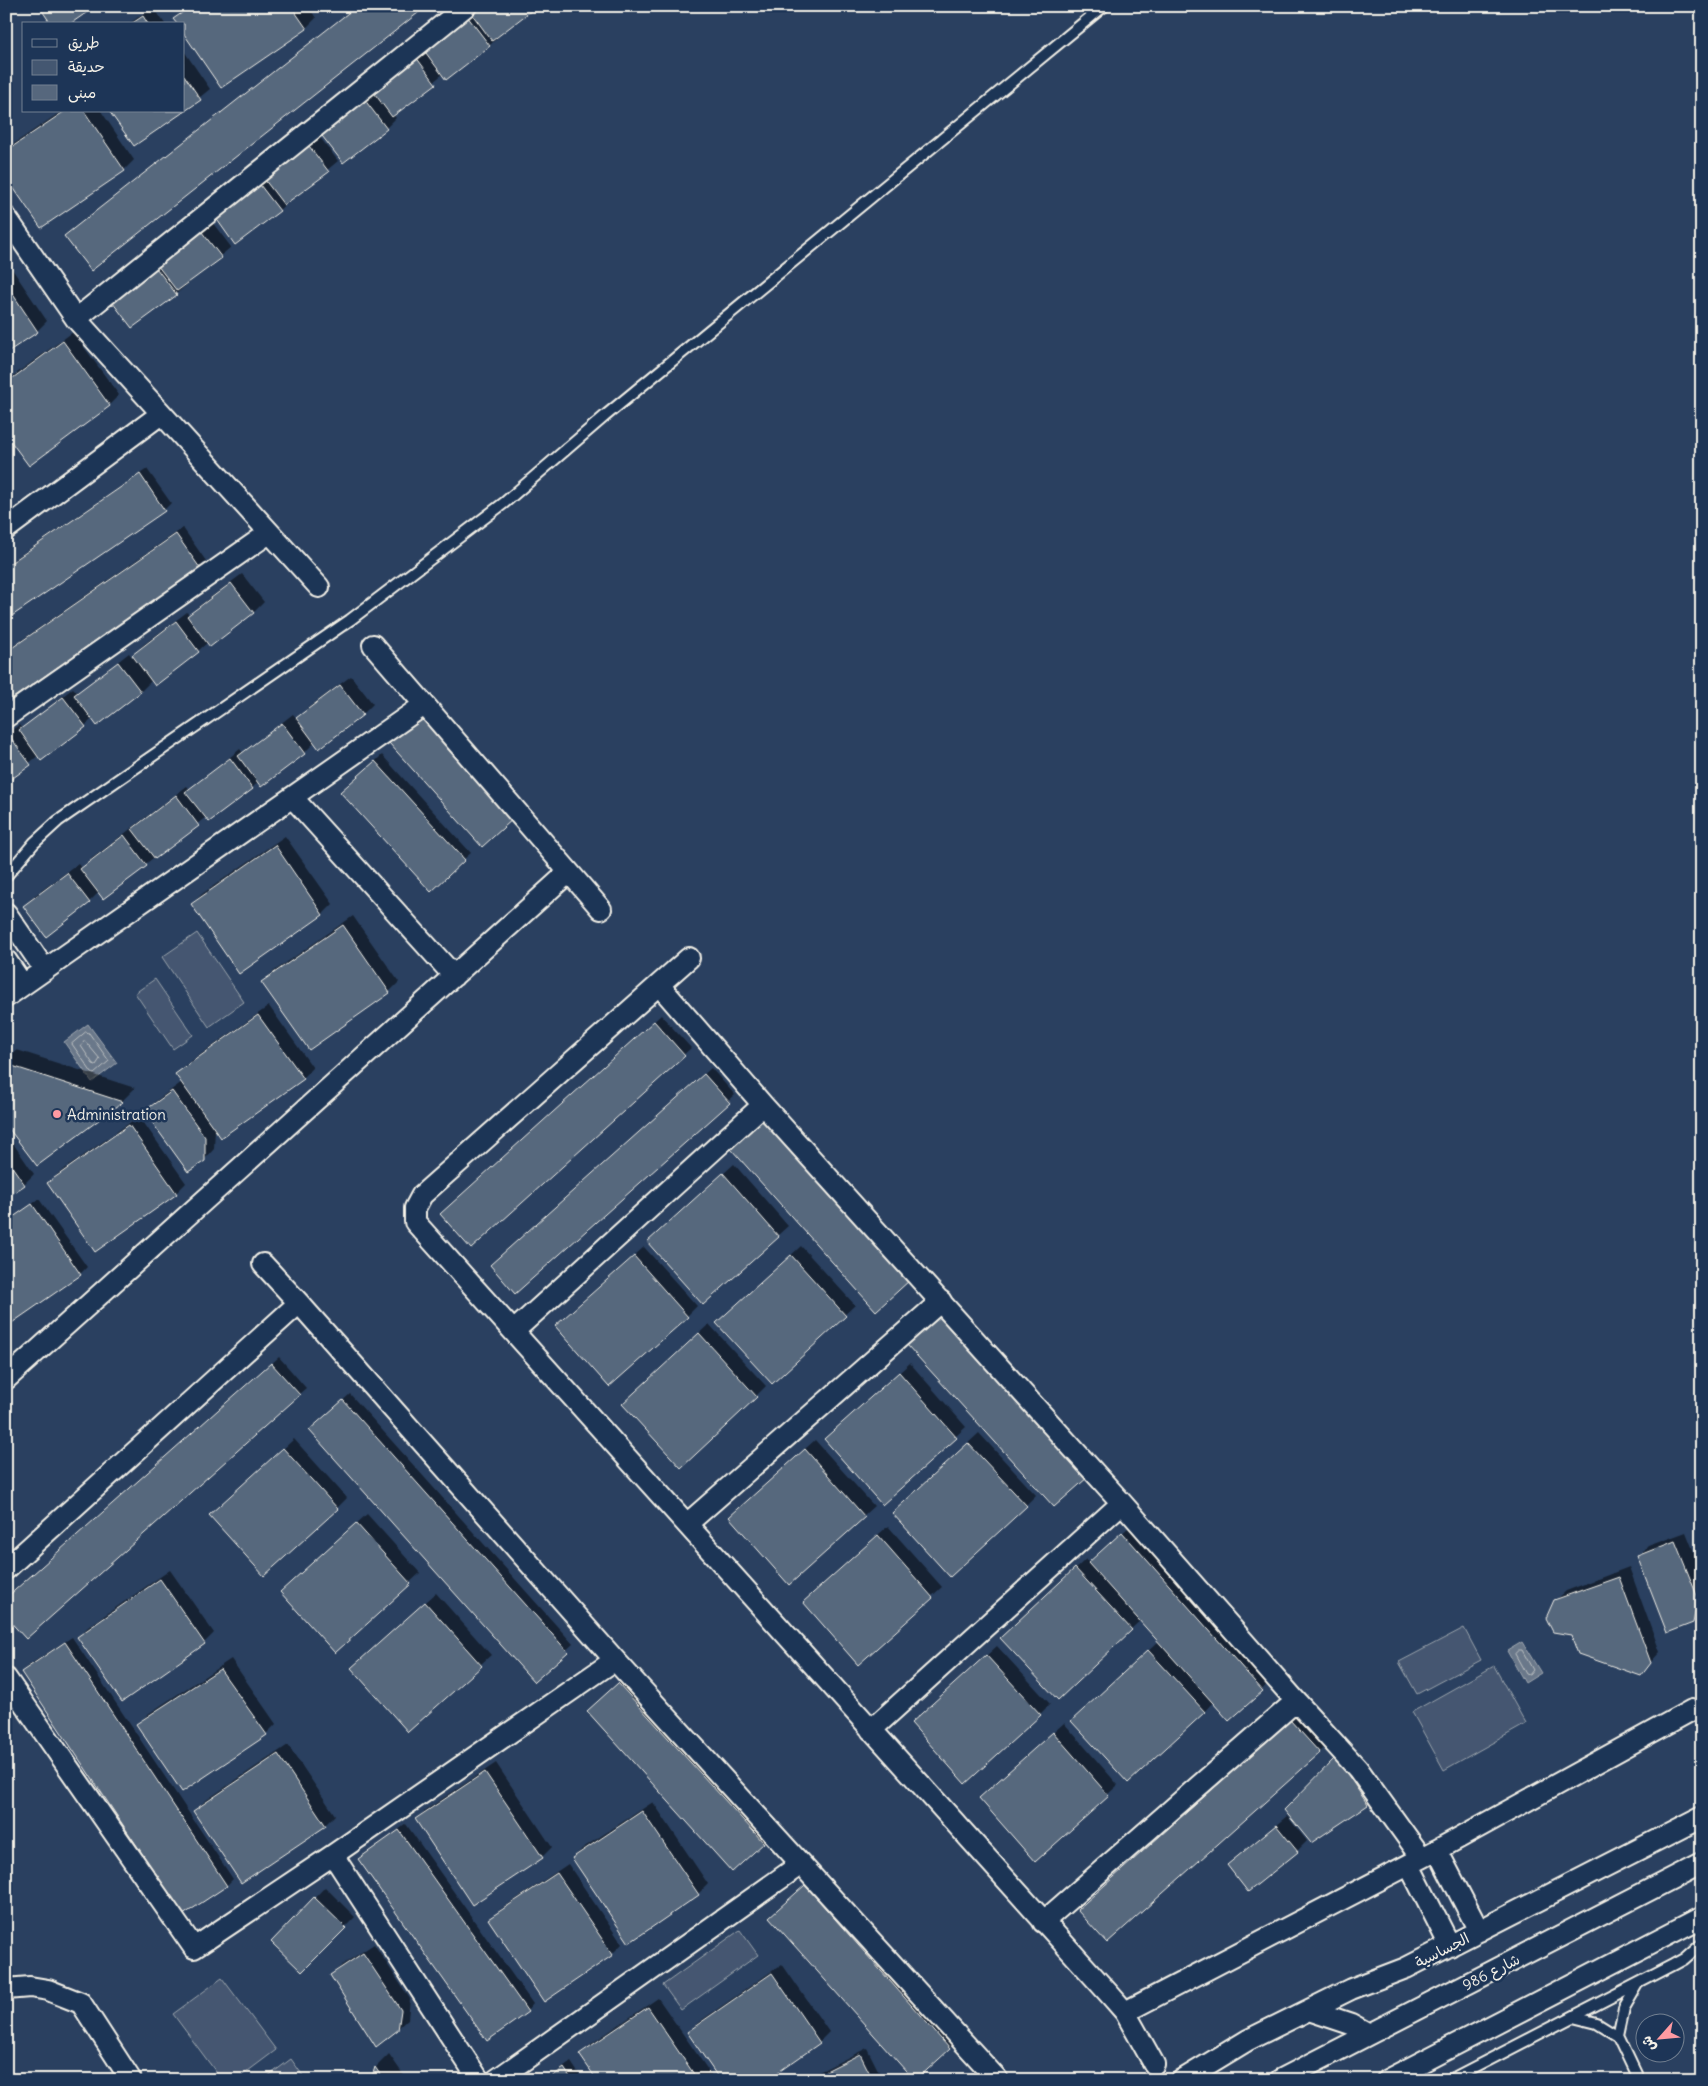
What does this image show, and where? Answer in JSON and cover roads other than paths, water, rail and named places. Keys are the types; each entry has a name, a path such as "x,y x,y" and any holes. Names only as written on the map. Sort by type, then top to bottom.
{"street":[{"path":"76,319 464,7"},
{"path":"6,217 76,319 319,587"},
{"path":"6,529 161,414"},
{"path":"6,717 269,533"},
{"path":"373,645 601,909"},
{"path":"6,997 424,705"},
{"path":"292,797 454,976"},
{"path":"6,1378 569,872"},
{"path":"6,914 45,970"},
{"path":"689,958 422,1196 415,1208 415,1222 1125,2012 1154,2064"},
{"path":"6,960 23,985"},
{"path":"658,985 763,1105 941,1301 1358,1769 1479,1931"},
{"path":"514,1331 763,1105"},
{"path":"262,1264 299,1303 615,1660 992,2078"},
{"path":"687,1524 941,1301"},
{"path":"6,1569 299,1303"},
{"path":"871,1730 1122,1503"},
{"path":"6,1678 194,1948 333,1855 615,1660"},
{"path":"1043,1922 1296,1701"},
{"path":"1125,2012 1423,1858 1692,1710"},
{"name":"الجساسية","path":"1182,2080 1248,2040 1350,1989 1384,1978 1450,1946 1702,1817"},
{"path":"333,1855 479,2080"},
{"path":"1423,1858 1450,1946"},
{"name":"شارع 986","path":"1280,2080 1702,1863"},
{"path":"496,2080 801,1864"},
{"path":"1387,2080 1702,1917"},
{"path":"6,1990 30,1987 48,1990 65,1995 81,2003 131,2080"},
{"path":"1310,2010 1352,2024 1369,2034"}],"lane":[{"path":"6,876 34,843 71,811 350,620 504,503 605,416 1104,6"},
{"path":"1450,2080 1684,1959 1702,1943"},
{"path":"1618,2036 1624,2008 1639,1983"},
{"path":"1573,2016 1597,2024 1618,2036 1636,2074"}],"water":[{"path":"88,1024 117,1063 92,1082 64,1042"},
{"path":"1522,1642 1541,1673 1525,1683 1507,1651"}],"place":[{"name":"Administration","path":"57,1114"}]}
